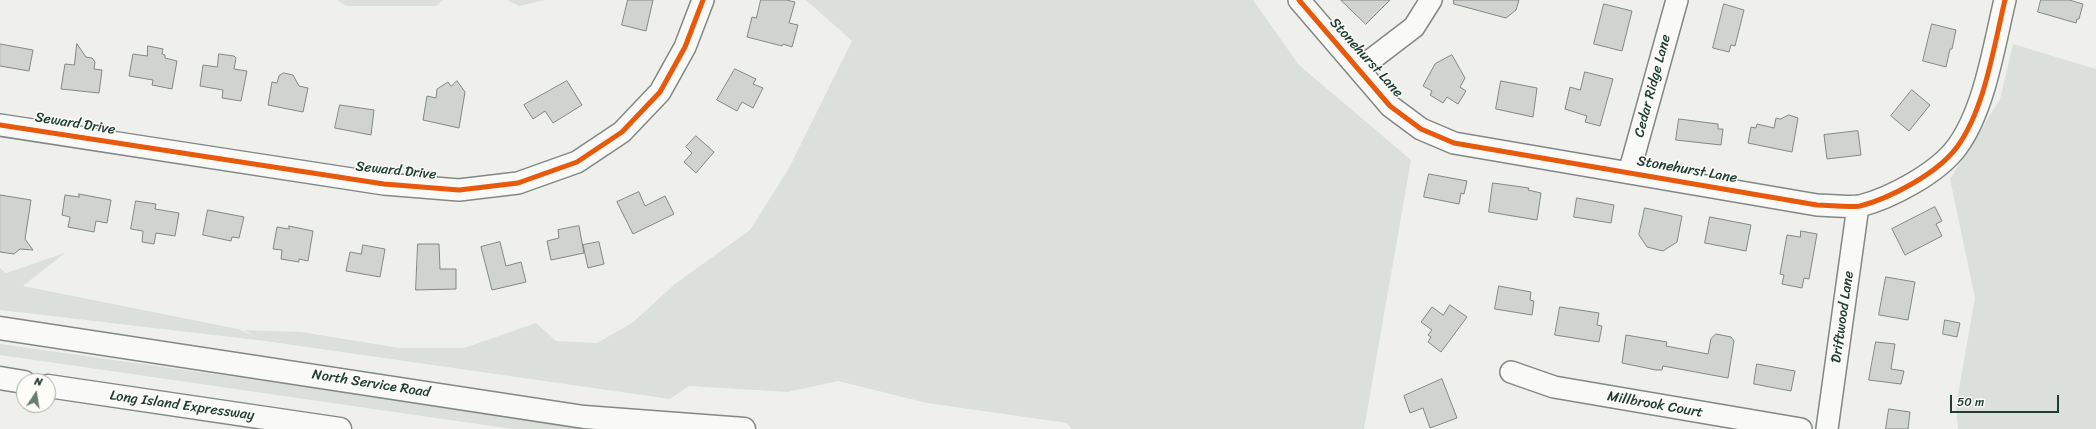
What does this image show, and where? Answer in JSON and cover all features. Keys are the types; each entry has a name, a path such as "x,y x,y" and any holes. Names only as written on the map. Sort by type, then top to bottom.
{"main road":[{"name":"North Service Road","path":"0,328 584,417 744,429"},
{"path":"0,378 16,381"},
{"name":"Long Island Expressway","path":"56,387 340,429"}],"street":[{"name":"Seward Drive","path":"0,125 384,184 459,190 518,183 577,162 622,132 660,92 685,47 703,0"},
{"name":"Stonehurst Lane","path":"1298,0 1390,106 1421,129 1454,143 1817,205 1858,206 1896,193 1929,174 1957,147 1977,110 2005,0"},
{"path":"1359,70 1414,27 1431,0"},
{"name":"Cedar Ridge Lane","path":"1629,173 1676,0"},
{"name":"Driftwood Lane","path":"1827,429 1858,206"},
{"name":"Millbrook Court","path":"1511,372 1554,387 1802,429"}],"shaded area":[{"path":"337,0 443,0 436,6 346,6"},
{"path":"507,0 545,0 519,6"},
{"path":"806,0 1253,0 1299,65 1411,160 1364,429 1072,429 1067,423 927,403 838,381 788,392 689,386 670,399 265,341 0,310 0,268 6,273 65,253 23,286 238,329 257,337 244,330 301,332 400,348 464,348 536,323 556,341 597,343 632,323 675,284 750,230 789,168 852,41"},
{"path":"2013,44 2096,69 2096,429 1958,429 1956,406 1975,298 1950,179 2000,99"},
{"path":"0,344 607,429 512,429 0,355"}],"building":[{"path":"628,0 653,0 646,31 622,25"},
{"path":"761,0 786,0 795,2 789,23 798,25 792,47 747,37 752,17 756,18"},
{"path":"1341,0 1390,0 1366,24"},
{"path":"1454,0 1519,0 1516,10 1506,18 1454,4"},
{"path":"2041,0 2069,0 2083,4 2079,19 2077,19 2076,23 2038,12"},
{"path":"1604,4 1632,11 1622,51 1594,44"},
{"path":"1724,4 1744,10 1735,46 1731,45 1729,52 1713,48"},
{"path":"1932,24 1956,30 1946,67 1923,61"},
{"path":"0,44 33,50 29,71 0,66"},
{"path":"77,44 86,57 92,58 95,62 94,69 102,70 99,93 61,89 65,64 74,65"},
{"path":"148,46 163,49 162,54 165,55 165,58 177,61 172,89 152,85 153,80 129,76 133,54 147,56"},
{"path":"219,54 234,56 236,58 234,69 247,71 241,101 222,98 223,90 200,86 203,65 217,67"},
{"path":"1452,55 1465,78 1460,87 1466,91 1458,104 1447,97 1443,103 1430,95 1432,91 1423,86 1435,64"},
{"path":"735,69 756,79 753,84 763,88 753,108 742,102 737,111 717,100"},
{"path":"1585,72 1613,79 1600,126 1585,122 1587,116 1565,109 1570,87 1580,90"},
{"path":"284,73 293,75 299,86 308,88 303,112 268,105 272,82 277,83 279,76"},
{"path":"457,81 465,92 459,128 423,120 427,96 436,98 437,89 448,82 451,86"},
{"path":"567,81 582,105 553,123 545,111 533,119 524,105"},
{"path":"1501,81 1537,88 1533,117 1496,109"},
{"path":"1912,90 1930,105 1909,131 1891,116"},
{"path":"340,105 374,110 371,135 335,128"},
{"path":"1789,115 1798,118 1792,152 1748,143 1751,127 1756,128 1757,124 1774,128 1776,118 1780,119"},
{"path":"1679,119 1718,124 1718,129 1723,129 1721,145 1676,140"},
{"path":"1858,131 1861,155 1827,159 1824,135"},
{"path":"696,136 714,152 696,173 684,162 692,153 686,147"},
{"path":"1429,174 1467,181 1464,194 1461,193 1459,204 1424,197"},
{"path":"1493,183 1529,188 1528,190 1541,193 1537,220 1489,212"},
{"path":"639,192 645,206 665,196 674,214 633,234 617,202"},
{"path":"79,194 111,200 107,223 96,221 94,232 68,227 70,217 62,215 65,195 79,197"},
{"path":"0,195 31,200 25,239 33,250 20,249 14,254 0,252"},
{"path":"1577,198 1614,205 1611,223 1574,217"},
{"path":"136,201 156,204 155,209 179,213 175,236 156,233 154,244 142,242 143,231 131,229"},
{"path":"1935,207 1942,221 1936,224 1942,236 1905,255 1892,229"},
{"path":"1645,208 1682,216 1677,242 1663,251 1647,247 1639,235"},
{"path":"208,210 244,217 239,238 232,237 231,241 203,235"},
{"path":"1710,217 1751,225 1746,251 1705,243"},
{"path":"289,226 313,231 308,261 299,259 299,262 281,259 282,250 273,249 277,227 289,229"},
{"path":"579,226 584,253 551,260 547,241 559,238 558,230"},
{"path":"1801,231 1817,234 1809,279 1804,278 1802,288 1782,284 1784,275 1780,274 1787,235 1800,237"},
{"path":"500,242 506,266 521,262 526,282 492,290 481,247"},
{"path":"599,242 604,264 588,268 583,245"},
{"path":"418,244 439,244 440,269 456,269 456,289 416,290"},
{"path":"363,245 385,249 380,277 346,271 350,252 361,254"},
{"path":"1886,277 1915,282 1908,320 1879,315"},
{"path":"1499,286 1531,292 1530,300 1534,301 1532,315 1495,309"},
{"path":"1450,305 1467,317 1441,352 1428,342 1431,337 1428,335 1432,330 1421,322 1432,307 1443,315"},
{"path":"1560,307 1599,313 1597,325 1602,326 1599,342 1555,335"},
{"path":"1945,320 1960,323 1957,337 1943,334"},
{"path":"1716,334 1731,337 1734,341 1728,378 1663,366 1662,370 1656,370 1622,363 1626,335 1667,342 1666,346 1708,354 1711,339"},
{"path":"1876,342 1895,344 1891,369 1904,371 1901,384 1869,380"},
{"path":"1757,364 1795,371 1791,391 1754,384"},
{"path":"1442,379 1457,418 1430,428 1423,408 1410,413 1404,396"},
{"path":"1889,409 1910,412 1908,429 1886,429"}],"cycle path":[{"path":"0,125 384,184 459,190 518,183 577,162 622,132 660,92 685,47 703,0"},
{"path":"1299,0 1390,106 1421,129 1454,143 1817,205 1850,207 1860,206 1899,191 1938,166 1949,157 1957,147 1967,132 1982,96 2005,0"}]}
